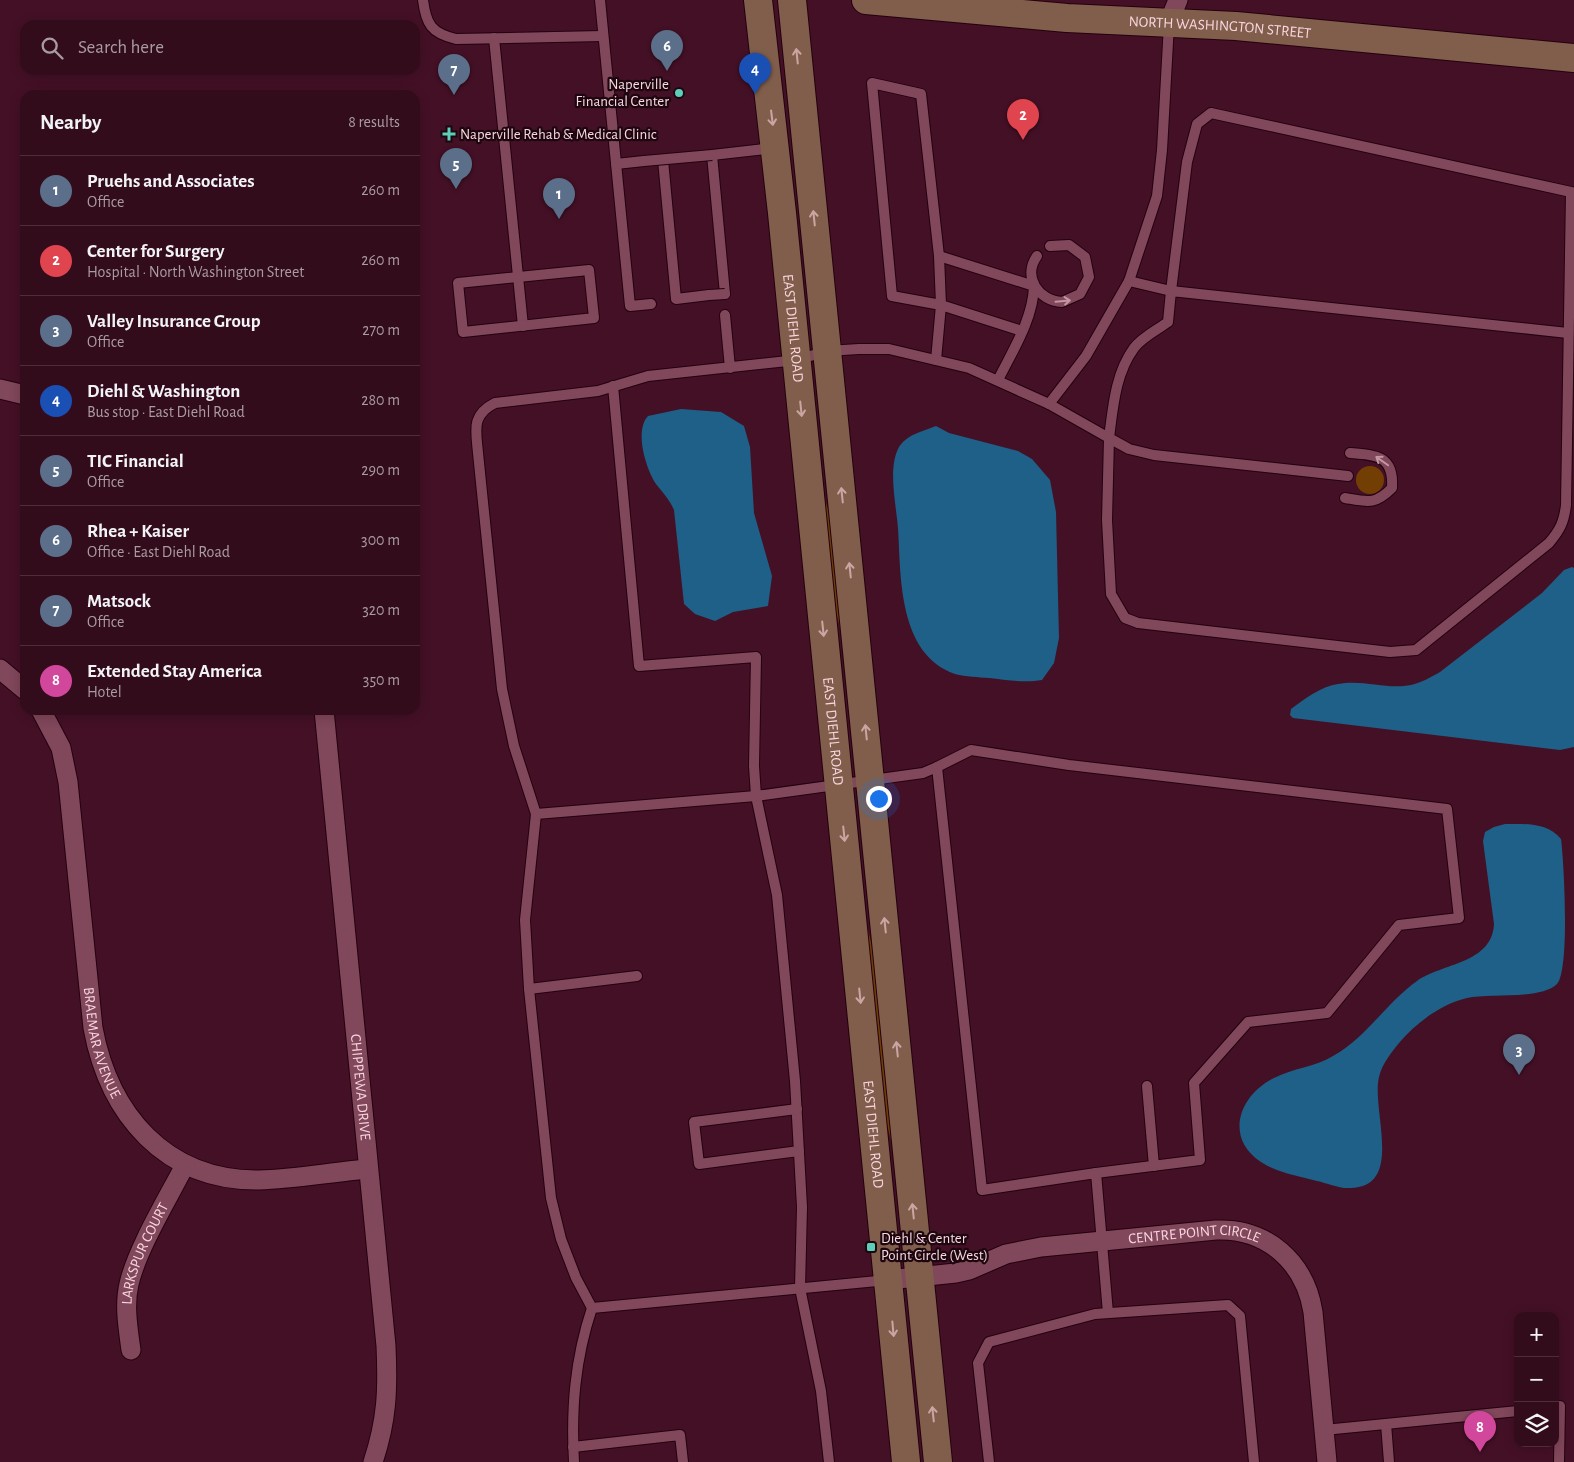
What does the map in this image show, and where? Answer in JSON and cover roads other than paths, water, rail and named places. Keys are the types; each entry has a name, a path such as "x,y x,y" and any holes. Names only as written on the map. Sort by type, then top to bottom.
{"street":[{"name":"EAST DIEHL ROAD","path":"758,0 797,360 906,1462"},
{"name":"EAST DIEHL ROAD","path":"792,0 938,1462"},
{"name":"NORTH WASHINGTON STREET","path":"866,0 1067,18 1170,7 1372,38 1574,58"},
{"path":"0,389 20,394"},
{"path":"0,669 20,686"},
{"name":"BRAEMAR AVENUE","path":"44,715 53,728 68,782 92,1028 97,1054 111,1090 128,1116 154,1143 185,1165 232,1178 258,1180 368,1169"},
{"name":"CHIPPEWA DRIVE","path":"324,715 388,1391 384,1426 373,1462"},
{"name":"LARKSPUR COURT","path":"131,1350 127,1319 129,1284 138,1260 185,1165"},
{"name":"CENTRE POINT CIRCLE","path":"888,1280 969,1270 1018,1251 1102,1241 1226,1230 1254,1235 1282,1252 1303,1278 1312,1303 1327,1462"}],"lane":[{"path":"423,0 426,20 440,34 456,39 602,36"},
{"path":"600,0 602,36 630,306 651,304"},
{"path":"1049,404 1086,356 1128,281 1157,196 1162,150 1170,7"},
{"path":"494,38 523,326"},
{"path":"936,360 941,305 938,256 921,94 872,83 892,296 941,305 1022,331"},
{"path":"1211,113 1571,192 1568,333 1566,506 1561,530 1549,543 1416,650 1390,652 1138,623 1125,618 1111,594 1107,520 1109,438 1116,389 1134,348 1168,322 1187,162 1197,124 1211,113"},
{"path":"616,164 775,148"},
{"path":"662,160 676,299 725,294 712,155"},
{"path":"938,256 1034,286 1049,300 1062,302 1075,298 1085,289 1088,283 1088,263 1081,252 1069,245 1050,246"},
{"path":"998,380 1034,302 1032,273 1037,256"},
{"path":"589,270 594,318 523,326 463,332 458,283 589,270"},
{"path":"1128,281 1172,291 1568,333"},
{"path":"725,315 730,368"},
{"path":"574,1462 574,1385 581,1342 592,1308 576,1278 561,1239 551,1198 529,989 525,920 536,814 514,746 502,689 478,453 478,418 484,409 495,403 598,392 648,376 797,360 827,352 859,348 889,349 969,368 998,380 1049,404 1128,449 1161,456 1348,476"},
{"path":"613,386 639,666 756,656 754,766 756,796 776,891 787,979 802,1208 800,1288 821,1391 829,1462"},
{"path":"1345,498 1372,502 1383,497 1392,488 1393,472 1386,461 1375,456 1350,454"},
{"path":"536,814 756,796 839,786 923,773 971,750 1069,765 1448,809 1459,918 1398,925 1327,1013 1248,1022 1194,1083 1200,1160 982,1190 937,767"},
{"path":"529,989 637,976"},
{"path":"1147,1086 1154,1166"},
{"path":"797,1109 694,1122 699,1164 799,1151"},
{"path":"1096,1173 1108,1313"},
{"path":"592,1308 888,1280"},
{"path":"989,1462 978,1363 989,1342 1095,1314 1228,1305 1240,1316 1254,1462"},
{"path":"1559,1406 1559,1462"},
{"path":"1324,1430 1514,1411"},
{"path":"1386,1424 1389,1462"},
{"path":"573,1447 680,1435 682,1462"}],"water":[{"path":"681,409 721,412 744,426 750,447 754,513 772,576 768,606 733,612 715,621 695,614 684,604 674,510 652,477 645,460 642,440 644,423 648,416"},
{"path":"936,426 949,433 1018,451 1032,459 1050,480 1056,512 1059,638 1054,663 1042,680 1016,681 955,674 936,664 922,650 913,632 906,612 902,590 893,477 895,457 905,440"},
{"path":"1574,568 1574,747 1560,750 1293,718 1290,715 1291,709 1302,701 1332,685 1357,683 1402,686 1415,684 1430,678 1542,593 1564,570"},
{"path":"1505,824 1535,825 1549,829 1561,839 1565,938 1564,959 1557,984 1539,992 1467,998 1457,1001 1430,1015 1399,1043 1387,1059 1379,1077 1381,1161 1377,1175 1367,1184 1350,1188 1338,1187 1281,1172 1261,1162 1242,1141 1240,1129 1240,1117 1252,1095 1274,1078 1319,1063 1333,1056 1356,1039 1417,981 1427,975 1464,961 1485,947 1491,937 1494,924 1483,841 1485,832"}],"place":[{"name":"Rhea + Kaiser","path":"667,71"},
{"name":"Naperville Financial Center","path":"679,93"},
{"name":"Diehl & Washington","path":"755,94"},
{"name":"Matsock","path":"454,95"},
{"name":"Naperville Rehab & Medical Clinic","path":"449,134"},
{"name":"Center for Surgery","path":"1023,140"},
{"name":"TIC Financial","path":"456,189"},
{"name":"Pruehs and Associates","path":"559,219"},
{"name":"Valley Insurance Group","path":"1519,1075"},
{"name":"Diehl & Center Point Circle (West)","path":"871,1247"},
{"name":"Extended Stay America","path":"1480,1452"}]}
